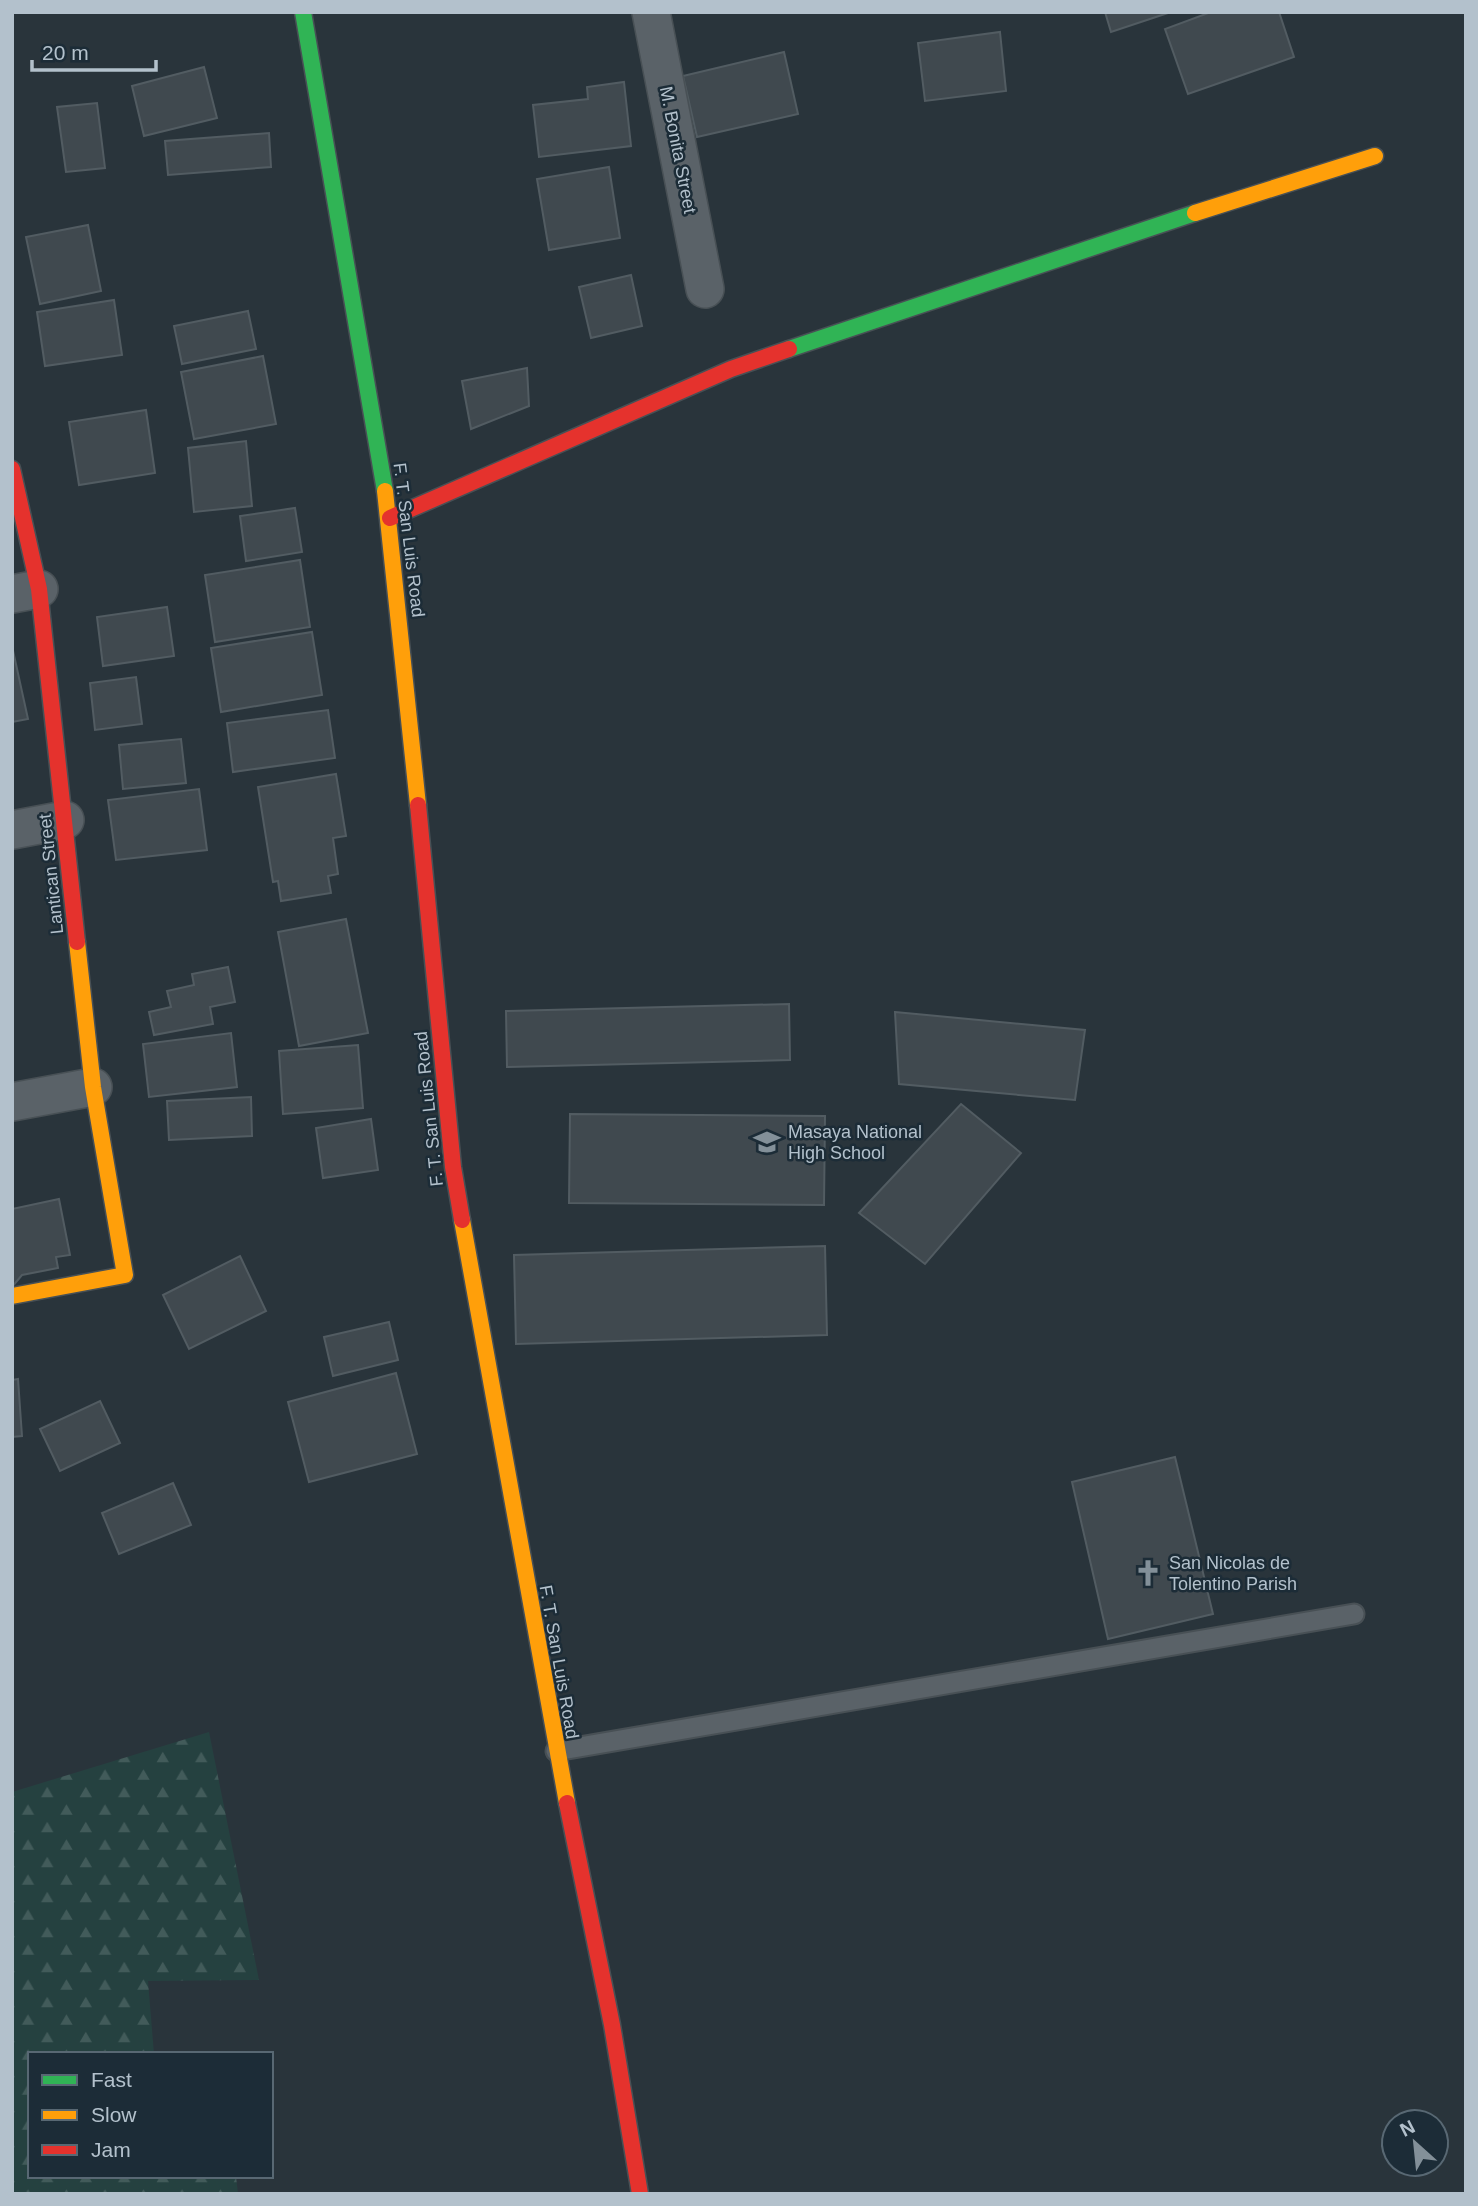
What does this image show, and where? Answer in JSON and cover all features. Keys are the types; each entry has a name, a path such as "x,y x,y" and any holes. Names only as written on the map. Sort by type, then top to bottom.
{"main road":[{"name":"F. T. San Luis Road","path":"303,12 390,518 453,1167 556,1751 611,2025 640,2194"},
{"path":"390,518 731,369 1093,245 1375,156"},
{"name":"Lantican Street","path":"12,469 26,592 65,820 93,1087 125,1275 12,1296"}],"street":[{"name":"M. Bonita Street","path":"651,12 705,289"},
{"path":"12,830 65,820"},
{"path":"12,1102 93,1087"}],"lane":[{"path":"556,1751 1354,1614"}],"green space":[{"path":"209,1732 259,1980 148,1981 154,2052 28,2052 28,2178 236,2178 238,2194 12,2194 12,1792"}],"building":[{"path":"1105,12 1171,12 1111,32"},
{"path":"1211,12 1279,12 1294,57 1188,94 1165,29"},
{"path":"1000,32 1006,91 925,101 918,43"},
{"path":"784,52 798,114 697,137 683,76"},
{"path":"204,67 217,118 144,136 132,86"},
{"path":"624,82 631,146 539,157 533,105 588,99 587,87"},
{"path":"97,103 105,168 66,172 57,107"},
{"path":"269,133 271,167 168,175 165,141"},
{"path":"609,167 620,238 549,250 537,179"},
{"path":"88,225 101,291 40,304 26,237"},
{"path":"631,275 642,326 591,338 579,287"},
{"path":"114,300 122,355 45,366 37,312"},
{"path":"248,311 256,349 182,364 174,326"},
{"path":"263,356 276,424 194,439 181,372"},
{"path":"527,368 529,406 471,429 462,381"},
{"path":"146,410 155,473 79,485 69,422"},
{"path":"246,441 252,506 194,512 188,448"},
{"path":"295,508 302,552 246,561 240,516"},
{"path":"300,560 310,627 215,642 205,575"},
{"path":"167,607 174,656 103,666 97,617"},
{"path":"312,632 322,695 221,712 211,648"},
{"path":"12,646 28,719 12,722"},
{"path":"136,677 142,724 95,730 90,683"},
{"path":"328,710 335,758 233,772 227,723"},
{"path":"181,739 186,783 123,789 119,745"},
{"path":"336,774 346,836 333,838 338,874 328,876 331,893 281,901 278,881 273,882 258,787"},
{"path":"199,789 207,850 116,860 108,800"},
{"path":"346,919 368,1033 299,1046 278,932"},
{"path":"228,967 235,1002 210,1007 213,1024 154,1035 149,1012 171,1007 167,991 194,985 192,974"},
{"path":"789,1004 790,1060 507,1067 506,1011"},
{"path":"895,1012 1085,1030 1075,1100 899,1084"},
{"path":"231,1033 237,1087 149,1097 143,1044"},
{"path":"358,1045 363,1108 283,1114 279,1051"},
{"path":"251,1097 252,1136 169,1140 167,1101"},
{"path":"961,1104 1021,1153 925,1264 859,1213"},
{"path":"570,1114 825,1116 824,1205 569,1203"},
{"path":"371,1119 378,1170 323,1178 316,1128"},
{"path":"59,1199 70,1255 56,1257 58,1268 22,1275 12,1287 12,1209"},
{"path":"825,1246 827,1335 516,1344 514,1255"},
{"path":"240,1256 266,1311 189,1349 163,1295"},
{"path":"389,1322 398,1360 333,1376 324,1337"},
{"path":"396,1373 417,1454 309,1482 288,1402"},
{"path":"18,1379 22,1436 12,1437 12,1380"},
{"path":"100,1401 120,1443 60,1471 40,1429"},
{"name":"San Nicolas de Tolentino Parish","path":"1175,1457 1213,1614 1108,1639 1072,1482"},
{"path":"173,1483 191,1525 119,1554 102,1513"}],"traffic: fast":[{"path":"303,12 385,491"},
{"path":"789,349 1195,213"}],"traffic: slow":[{"path":"1195,213 1375,156"},
{"path":"385,491 418,805"},
{"path":"12,1296 125,1275 93,1087 77,942"},
{"path":"462,1220 567,1803"}],"traffic: jam":[{"path":"390,518 731,369 789,349"},
{"path":"12,469 39,589 77,942"},
{"path":"418,805 453,1167 462,1220"},
{"path":"567,1803 612,2025 640,2194"}],"place":[{"name":"Masaya National High School","path":"767,1142"},
{"name":"San Nicolas de Tolentino Parish","path":"1148,1573"}]}
